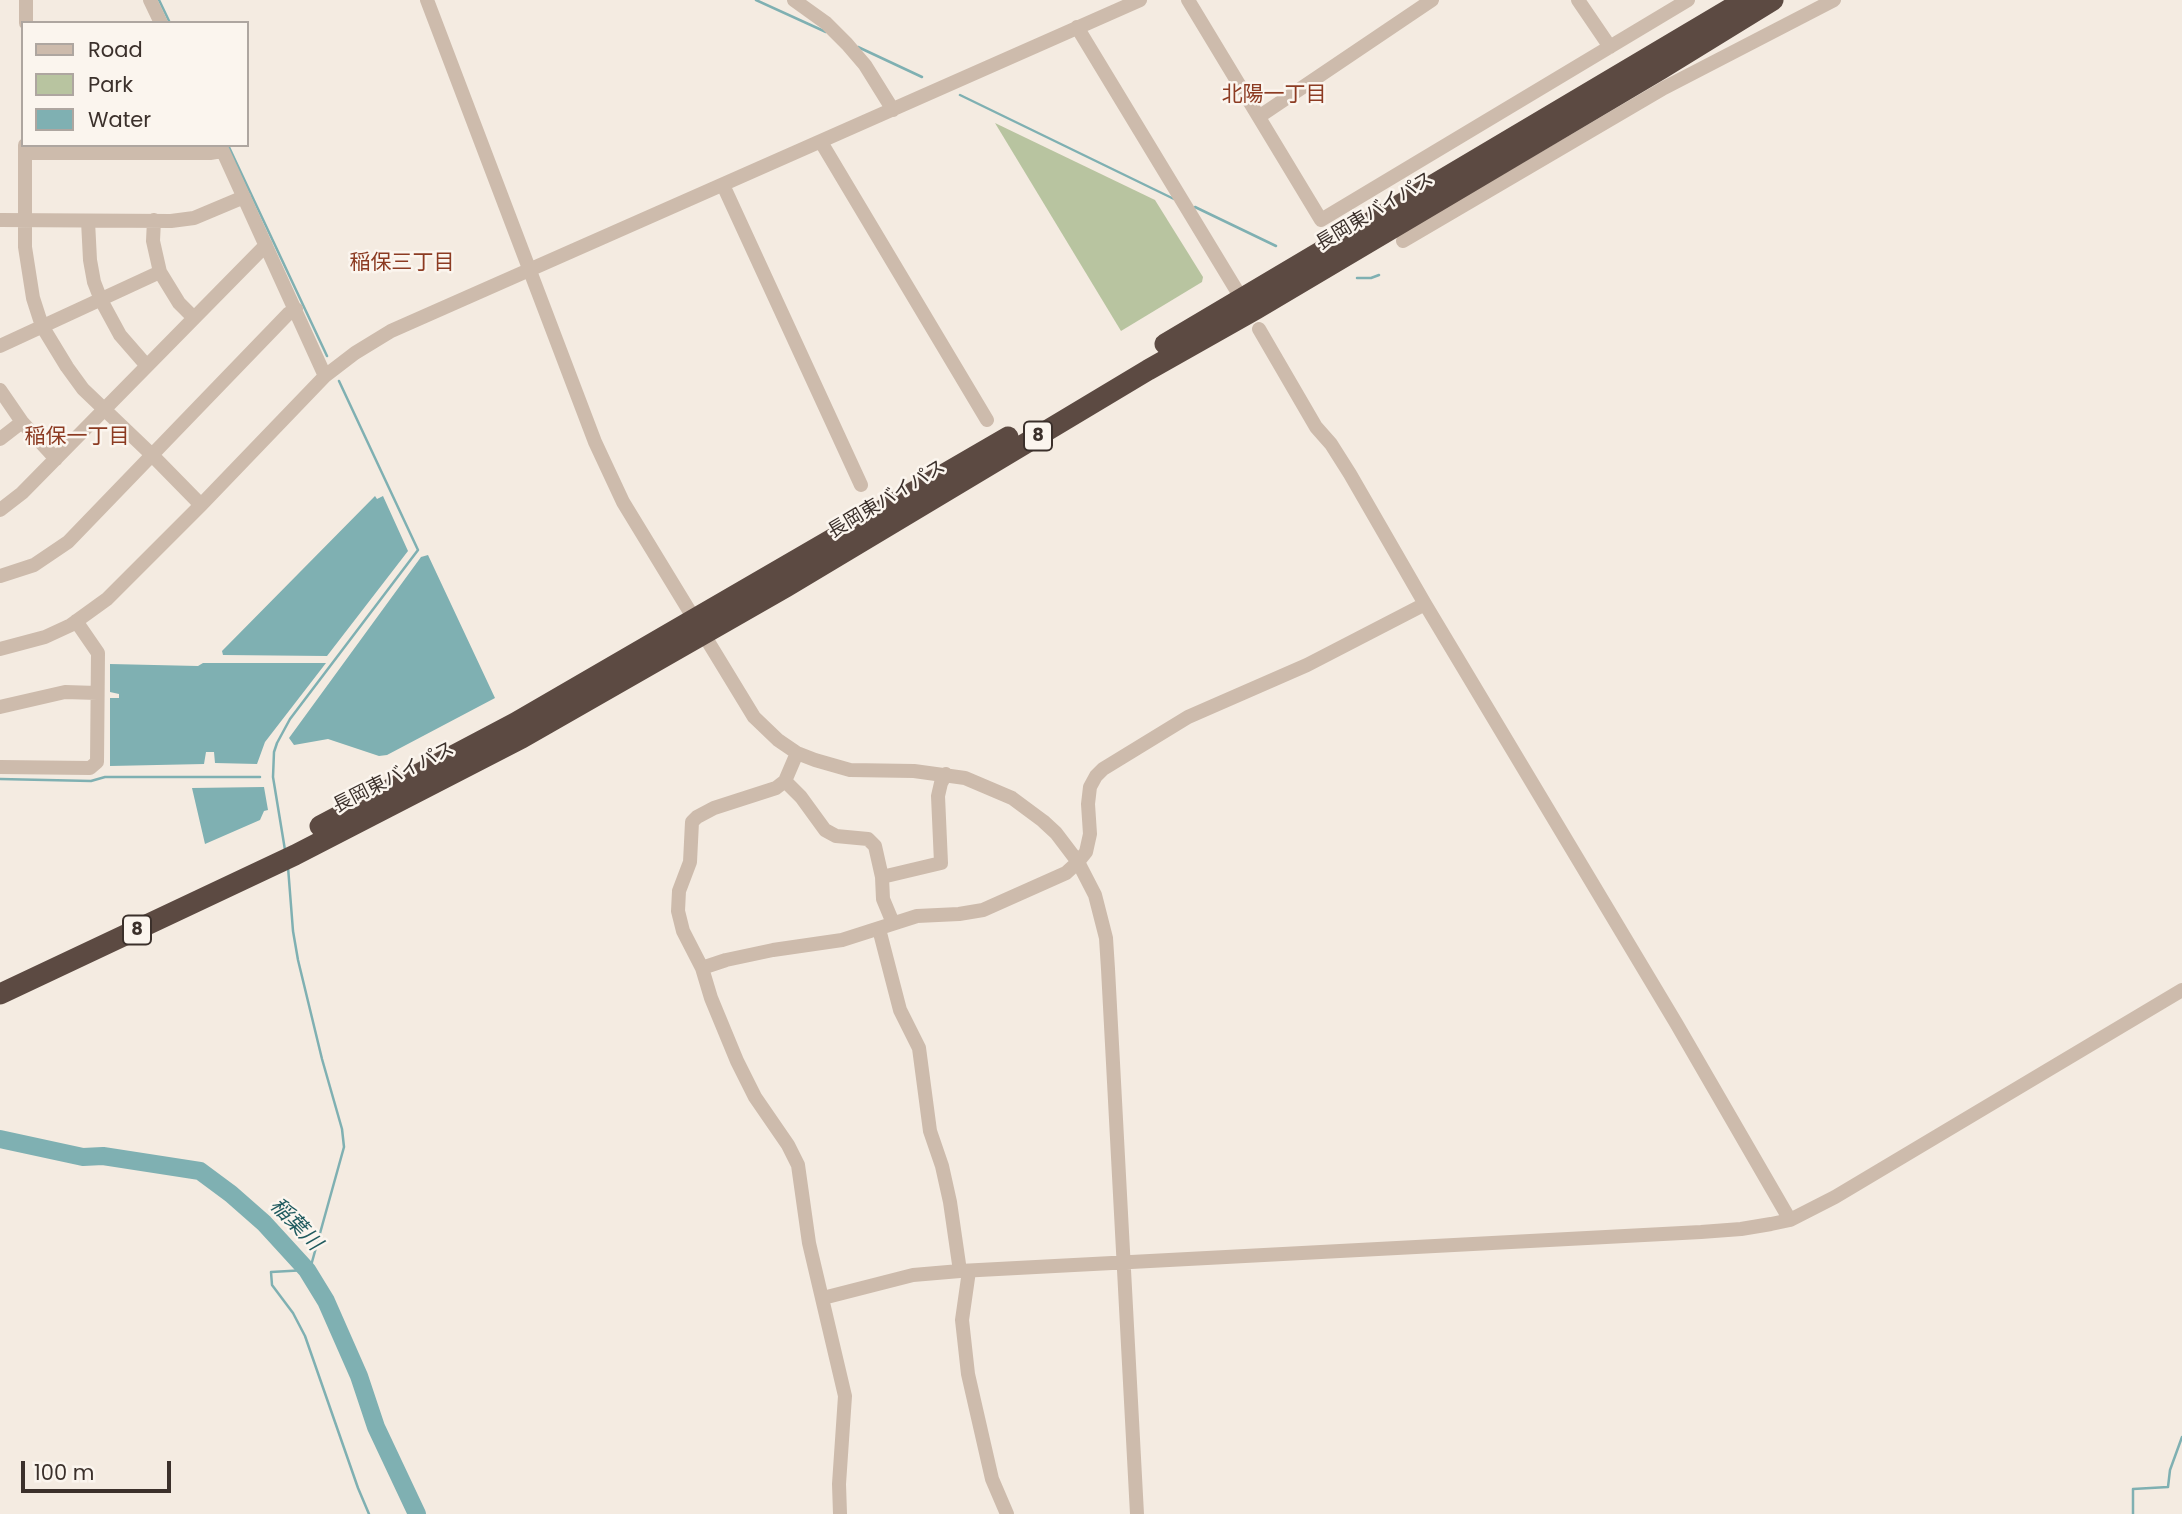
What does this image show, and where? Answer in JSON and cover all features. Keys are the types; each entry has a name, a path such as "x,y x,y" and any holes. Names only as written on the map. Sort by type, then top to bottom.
{"highway":[{"name":"長岡東バイパス","path":"0,981 294,848 523,738 699,627 1745,0"},
{"name":"長岡東バイパス","path":"699,627 1589,112 1773,0"},
{"name":"長岡東バイパス","path":"0,994 272,858"}],"street":[{"path":"26,0 26,21"},
{"path":"150,0 160,21"},
{"path":"428,0 600,454 623,502 754,717 772,736 797,753 815,760 850,770 946,774 965,778 1012,798 1056,833 1078,862 1095,895 1106,938 1137,1514"},
{"path":"794,0 826,23 847,44 865,65 892,110"},
{"path":"0,649 45,637 76,621 107,599 325,376 355,353 391,331 1140,0"},
{"path":"1188,0 1321,220 1688,0"},
{"path":"1259,116 1432,0"},
{"path":"1578,0 1610,47"},
{"path":"1403,241 1664,88 1834,0"},
{"path":"1077,27 1237,291"},
{"path":"821,142 987,420"},
{"path":"201,505 83,389 42,326 27,273 24,221 25,149 210,153 221,148 325,376"},
{"path":"723,185 861,485"},
{"path":"0,220 171,222 194,218 244,197"},
{"path":"154,220 153,241 160,272 179,303 193,317"},
{"path":"88,221 90,260 101,300 120,335 147,366"},
{"path":"0,510 23,493 266,245"},
{"path":"0,346 160,272"},
{"path":"0,576 34,565 68,542 151,454 288,314 296,309"},
{"path":"1259,330 1316,427 1331,444 1350,474 1424,604 1676,1023 1790,1220"},
{"path":"0,390 22,422 56,458"},
{"path":"0,439 22,422"},
{"path":"702,968 773,950 842,940 926,914 947,915 984,910 1066,873 1086,852 1089,843 1090,787 1103,769 1188,717 1307,666 1424,604"},
{"path":"0,767 90,768 97,762 98,653 76,621"},
{"path":"0,707 65,692 97,694"},
{"path":"797,753 785,781 768,792 704,813 692,822 690,862 679,891 677,911 742,1070 755,1097 788,1145 798,1165 806,1224 845,1395 839,1484 840,1514"},
{"path":"881,877 941,863 938,796 946,774"},
{"path":"785,781 801,797 825,830 836,836 868,839 875,846 900,1010 919,1048 927,1111 965,1271 962,1320 968,1374 992,1479 1007,1514"},
{"path":"823,1298 913,1275 1727,1230 1754,1228 1790,1220 1835,1197 2182,990"}],"green space":[{"path":"995,123 1155,200 1203,277 1202,282 1121,331"}],"water":[{"path":"375,496 377,499 383,496 408,551 327,656 223,655 222,651"},
{"path":"428,555 495,698 387,755 379,756 328,739 294,745 289,738 421,557"},
{"path":"203,663 326,663 265,742 257,764 215,763 214,752 206,752 204,764 110,766 110,698 119,698 119,694 110,692 110,664 198,666"},
{"path":"264,787 268,810 264,811 260,820 205,844 192,788"}],"waterway":[{"path":"159,0 169,21"},
{"path":"756,0 826,32"},
{"path":"858,47 922,77"},
{"path":"960,95 1174,199"},
{"path":"229,147 327,356"},
{"path":"1195,207 1276,246"},
{"path":"1357,278 1379,275"},
{"path":"285,850 273,777 277,743 290,719 418,550 339,381"},
{"path":"0,779 91,781 105,777 260,777"},
{"path":"288,867 298,960 342,1129 344,1147 312,1262 307,1270 271,1272 272,1285 293,1313 305,1336 369,1514"},
{"name":"稲葉川","path":"0,1139 83,1157 103,1156 200,1171 264,1223 307,1270 326,1301 359,1376 376,1427 417,1514"},
{"path":"2133,1514 2133,1489 2168,1487 2170,1470 2182,1437"}],"district":[{"name":"北陽一丁目","path":"1274,96"},
{"name":"稲保三丁目","path":"402,264"},
{"name":"稲保一丁目","path":"77,438"}]}
